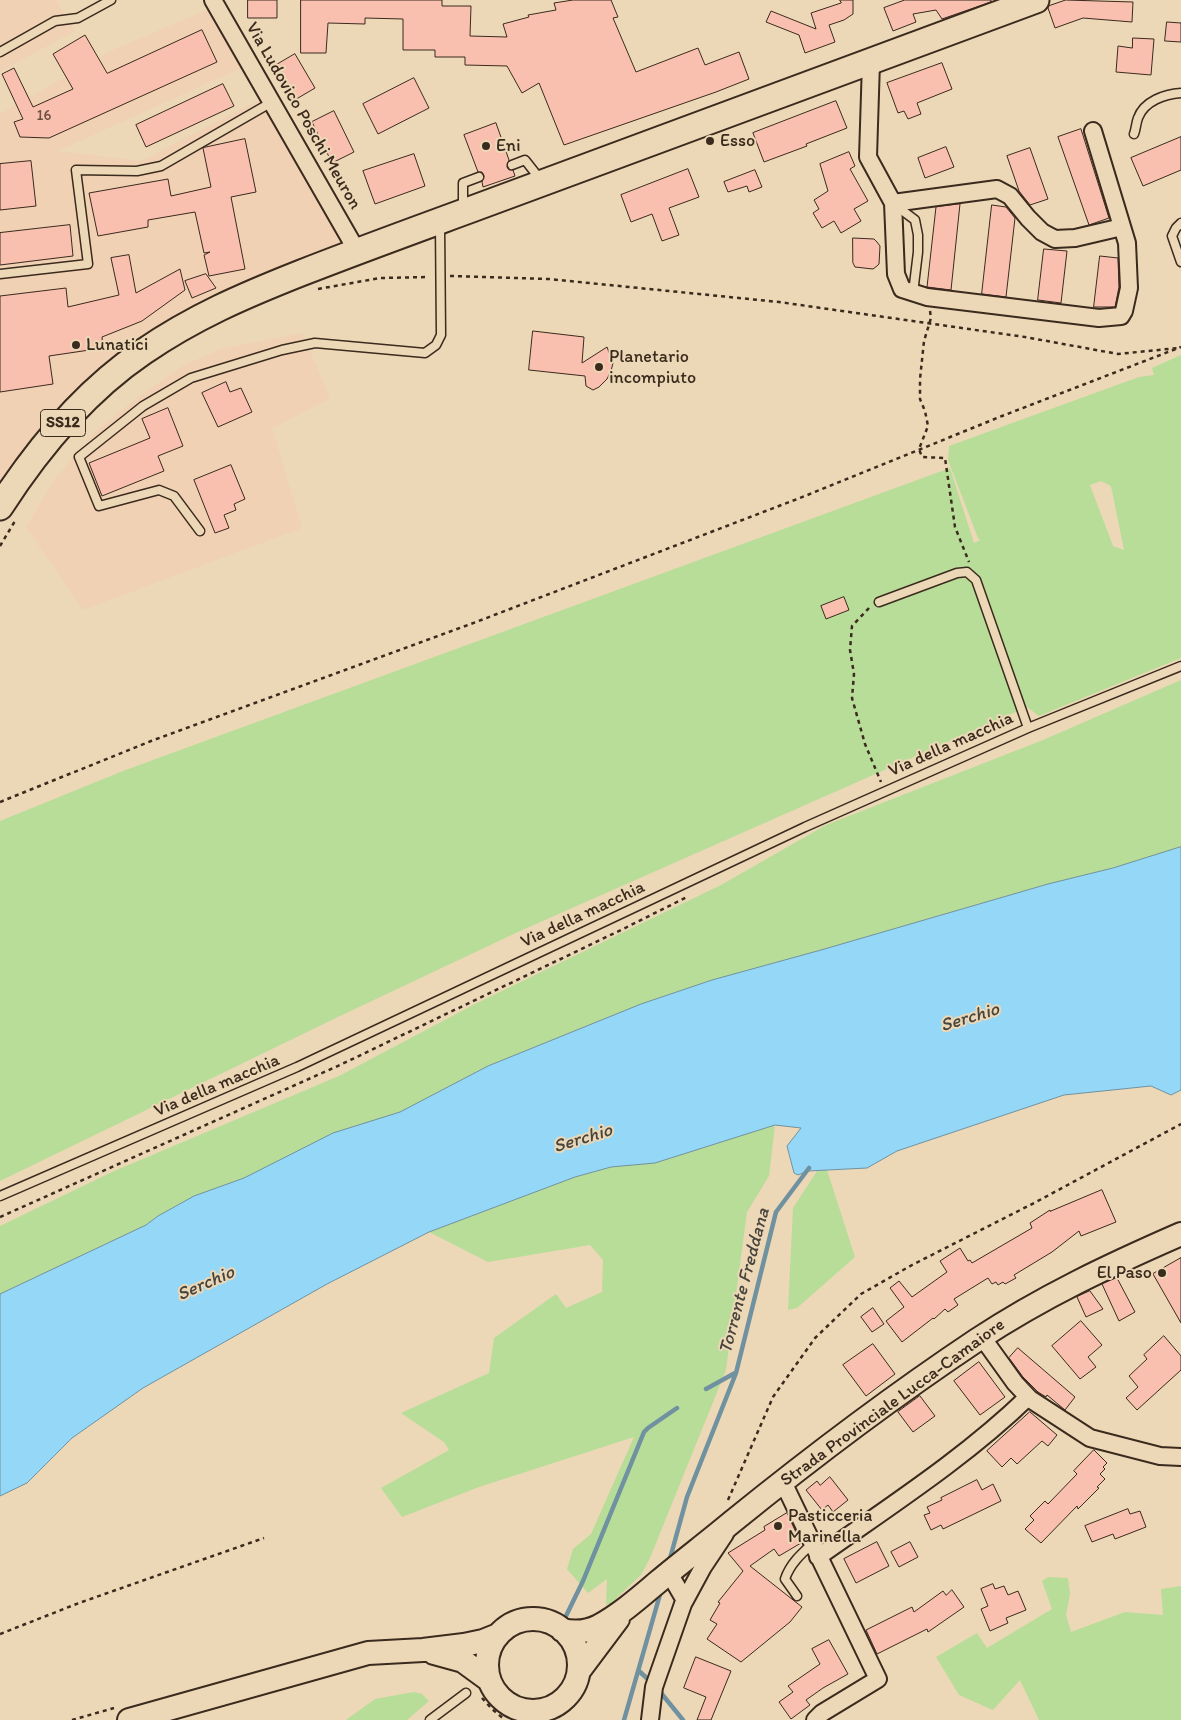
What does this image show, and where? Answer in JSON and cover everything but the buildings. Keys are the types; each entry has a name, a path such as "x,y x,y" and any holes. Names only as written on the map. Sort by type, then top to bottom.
{"main road":[{"path":"357,251 1036,0"},
{"name":"SS12","path":"9,511 40,448 63,422 100,386 142,353 200,316 357,251"},
{"name":"Strada Provinciale Lucca-Camaiore","path":"558,1623 572,1632 592,1629 628,1607 684,1567 729,1513 783,1482 860,1424 982,1337 1053,1294 1127,1257 1181,1234"},
{"name":"Strada Provinciale Lucca-Camaiore","path":"579,1671 628,1607"},
{"path":"129,1720 368,1653 423,1650 474,1643 500,1629 529,1620 558,1623 574,1644 577,1653 579,1671 573,1687 558,1710 518,1714 499,1696 489,1680 487,1656 500,1629"},
{"path":"423,1650 463,1662 489,1680"}],"street":[{"name":"Via Ludovico Poschi Meuron","path":"213,0 357,251"},
{"path":"871,62 868,157 893,204 896,274 902,288 920,295 1099,318 1121,316 1124,311 1129,288 1127,243 1094,131"},
{"path":"893,204 997,189 1010,196 1042,232 1055,239 1075,238 1122,228"},
{"path":"982,1337 1015,1384 1028,1396 1090,1438 1160,1456 1181,1457"},
{"path":"815,1550 956,1458 997,1426 1028,1396"},
{"path":"783,1482 878,1679 822,1712 815,1720"},
{"path":"650,1720 657,1680 683,1601 684,1567"}],"lane":[{"path":"0,52 55,21 78,18 111,0"},
{"path":"1134,134 1138,117 1144,108 1169,94 1181,93"},
{"path":"0,274 88,264 76,170 138,171 161,166 272,102"},
{"path":"512,165 525,160 542,183"},
{"path":"200,531 174,496 159,490 99,506 80,457 143,406 191,378 282,350 315,344 425,353 436,345 441,335 441,276 452,217 463,183 479,177"},
{"path":"893,204 915,220 918,235 920,295"},
{"path":"1181,223 1172,236 1181,262"},
{"path":"879,602 957,573 967,572 976,580 1028,728"},
{"name":"Via della macchia","path":"0,1196 297,1067 805,827 1028,728 1181,666"},
{"path":"797,1596 785,1578 787,1572 802,1552 815,1550"},
{"path":"430,1720 466,1693"}],"path":[{"path":"317,289 380,278 463,275 558,280 779,302 1025,337 1118,354 1179,348"},
{"path":"920,295 931,318 924,340 920,379 920,399 928,426 919,449 922,457 945,458 954,526 976,580"},
{"path":"0,802 160,738 476,622 805,496 919,449 1179,348"},
{"path":"0,546 9,511"},
{"path":"877,773 865,744 852,698 854,674 850,650 852,626 867,609 879,602"},
{"path":"0,1218 340,1065 624,929"},
{"path":"729,1513 773,1397 815,1338 862,1294 912,1265 1036,1202 1181,1124"},
{"path":"0,1634 79,1603 264,1538"},
{"path":"500,1629 519,1616 536,1611 558,1623"}],"shaded area":[{"path":"0,0 56,0 75,31 0,72"},
{"path":"207,10 241,68 58,151 141,161 261,99 342,245 251,279 143,336 51,414 15,462 0,486 0,114 113,50"},
{"path":"302,333 330,398 272,428 302,528 83,610 26,527 54,480 93,434 138,397 184,365 221,349"}],"green space":[{"path":"1181,355 1181,658 1039,716 1027,707 520,931 0,1181 0,821 123,771 950,468 974,543 980,540 948,460 949,446 1139,377 1154,375 1152,368","holes":["1101,481 1111,486 1124,550 1113,546 1090,485"]},
{"path":"1181,680 1181,847 1113,868 1048,884 712,980 641,1004 488,1066 400,1112 244,1178 194,1196 146,1225 0,1294 0,1226 112,1172 339,1076 475,1004 721,885 826,825 1043,740"},
{"path":"775,1125 769,1176 747,1212 726,1370 650,1558 641,1575 610,1604 606,1605 607,1579 588,1593 567,1569 573,1549 591,1534 634,1437 479,1487 402,1517 381,1488 449,1450 444,1442 401,1413 489,1373 494,1338 556,1294 566,1308 602,1292 603,1260 590,1245 488,1262 429,1232 575,1177 611,1167 655,1163"},
{"path":"827,1170 855,1257 797,1308 788,1310 793,1208 817,1171"},
{"path":"1048,1577 1068,1578 1070,1594 1066,1615 1071,1632 1125,1612 1163,1615 1161,1589 1181,1586 1181,1720 1039,1720 1020,1680 993,1710 959,1695 936,1657 977,1633 987,1648 1052,1609 1042,1581"},
{"path":"414,1692 422,1694 429,1701 407,1720 346,1720 375,1699"}],"water":[{"name":"Serchio","path":"1181,847 1181,1090 1171,1095 1151,1086 1064,1095 897,1151 867,1168 808,1171 798,1175 794,1173 787,1146 801,1128 775,1125 655,1163 611,1167 575,1177 429,1232 327,1284 143,1388 72,1438 27,1483 0,1496 0,1294 146,1225 194,1196 244,1178 333,1133 400,1112 488,1066 641,1004 712,980 1048,884 1113,868"}],"waterway":[{"name":"Torrente Freddana","path":"669,1562 687,1497 736,1373 776,1212 809,1168"},
{"path":"706,1389 735,1373"},
{"path":"565,1618 583,1581 644,1432 677,1408"},
{"name":"Torrente Freddana","path":"624,1720 661,1591"},
{"path":"639,1671 652,1683"},
{"path":"657,1688 683,1720"}],"place":[{"name":"Esso","path":"710,141"},
{"name":"Eni","path":"486,146"},
{"name":"Lunatici","path":"76,345"},
{"name":"Planetario incompiuto","path":"599,367"},
{"name":"El Paso","path":"1162,1273"},
{"name":"Pasticceria Marinella","path":"778,1526"}]}
